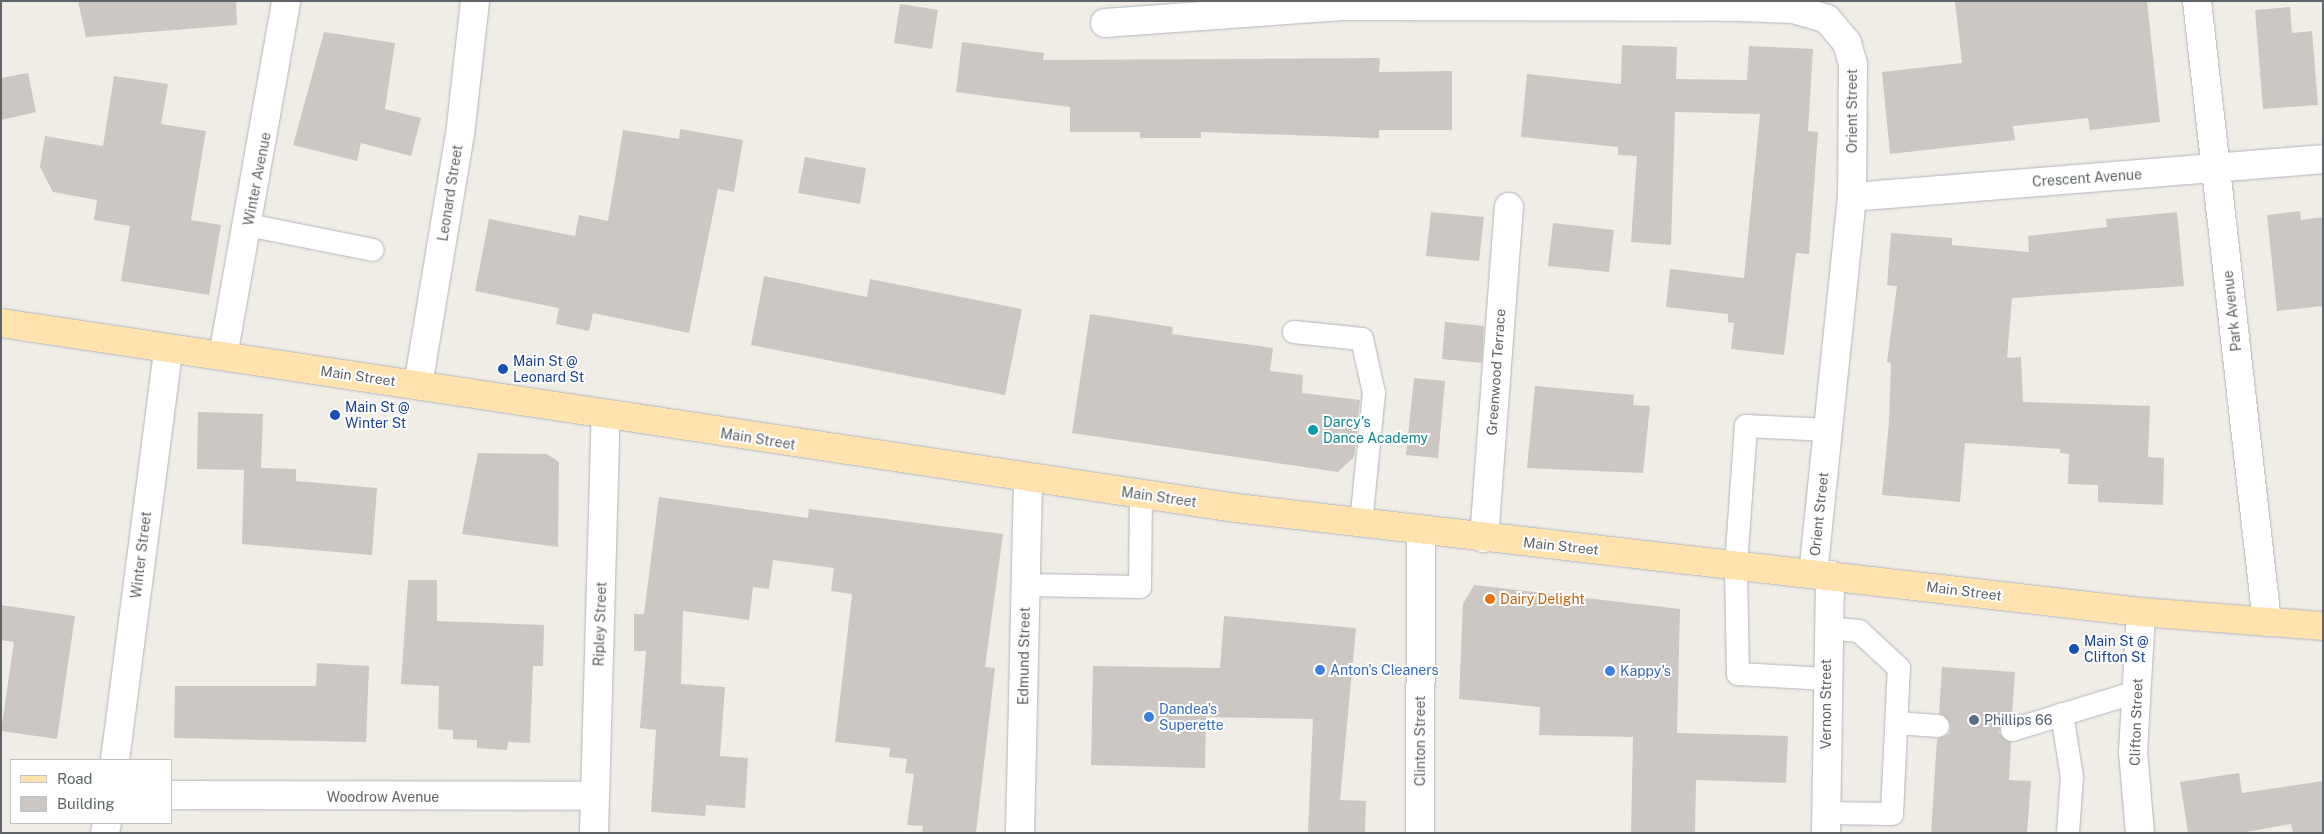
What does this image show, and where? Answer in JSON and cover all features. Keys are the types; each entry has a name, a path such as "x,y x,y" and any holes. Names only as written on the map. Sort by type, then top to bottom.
{"main road":[{"name":"Main Street","path":"1,323 168,350 223,356 418,385 1028,480 1141,495 1484,538 1821,574 2141,612 2323,626"}],"street":[{"name":"Winter Avenue","path":"223,356 248,225 286,1"},
{"name":"Leonard Street","path":"418,385 460,136 475,1"},
{"name":"Park Avenue","path":"2197,1 2267,622"},
{"name":"Orient Street","path":"1106,23 1341,6 1743,7 1812,13 1835,27 1852,57 1852,197 1828,430 1821,574"},
{"name":"Crescent Avenue","path":"1852,197 2323,158"},
{"name":"Greenwood Terrace","path":"1484,538 1509,207"},
{"name":"Winter Street","path":"115,759 168,350"},
{"name":"Ripley Street","path":"594,833 606,414"},
{"name":"Edmund Street","path":"1020,833 1028,480"},
{"name":"Clinton Street","path":"1420,833 1421,530"},
{"name":"Vernon Street","path":"1821,574 1827,628 1826,823"},
{"name":"Clifton Street","path":"2140,833 2133,752 2141,612"},
{"name":"Woodrow Avenue","path":"172,795 594,796"}],"lane":[{"path":"248,225 373,250"},
{"path":"1294,332 1362,339 1374,393 1362,523"},
{"path":"1826,679 1738,674 1736,565 1746,426 1828,430"},
{"path":"1026,585 1140,587 1141,495"},
{"path":"1826,823 1892,814 1899,668 1859,631 1827,628"},
{"path":"2012,730 2136,692"},
{"path":"2062,714 2072,777 2068,833"},
{"path":"1897,723 1938,726"}],"building":[{"path":"78,1 236,1 237,25 86,37"},
{"path":"1955,1 2147,1 2160,122 2090,130 2088,118 2013,126 2015,140 1890,154 1882,72 1962,63"},
{"path":"900,4 938,10 932,49 894,43"},
{"path":"2290,7 2292,33 2312,31 2318,105 2263,109 2255,10"},
{"path":"324,32 395,43 385,109 421,118 411,156 361,143 357,161 293,145"},
{"path":"962,42 1044,53 1043,60 1380,58 1379,72 1452,71 1452,130 1379,130 1379,138 1201,132 1201,138 1140,138 1140,132 1070,132 1070,107 956,92"},
{"path":"1622,45 1677,47 1676,79 1747,80 1749,46 1813,49 1808,131 1818,132 1809,254 1796,253 1784,355 1731,349 1734,323 1728,322 1728,314 1666,307 1670,269 1744,278 1760,114 1675,112 1671,245 1631,242 1637,156 1618,155 1618,147 1521,137 1527,74 1621,84"},
{"path":"28,73 36,112 1,120 1,78"},
{"path":"114,76 168,84 161,124 206,131 191,220 221,225 209,295 121,281 130,226 94,220 97,200 53,192 40,167 45,136 103,146"},
{"path":"680,129 743,140 734,192 718,189 689,333 593,313 589,331 556,324 559,308 475,291 489,219 575,236 579,215 608,221 623,130 679,139"},
{"path":"805,157 866,168 860,204 798,193"},
{"path":"2300,211 2301,220 2323,217 2323,306 2277,311 2267,215"},
{"path":"1431,212 1484,217 1479,261 1426,256"},
{"path":"2177,212 2184,286 2012,298 2007,358 2021,357 2023,402 2150,406 2148,457 2164,458 2163,505 2098,502 2098,485 2068,484 2069,454 2060,453 2060,449 1965,443 1960,502 1882,495 1889,422 1891,363 1887,362 1897,286 1887,285 1891,233 1952,238 1952,245 2029,252 2028,236 2107,227 2106,219"},
{"path":"1553,223 1614,230 1609,272 1548,266"},
{"path":"764,276 867,297 870,279 1022,309 1005,395 751,345"},
{"path":"1090,314 1173,327 1172,334 1273,348 1270,371 1303,375 1302,393 1360,400 1354,457 1338,472 1072,433"},
{"path":"1445,322 1484,326 1482,363 1442,359"},
{"path":"1414,378 1445,381 1438,458 1406,455"},
{"path":"1535,386 1634,395 1633,405 1650,406 1643,473 1527,468"},
{"path":"198,412 263,414 261,468 296,469 296,481 377,488 372,555 242,544 244,470 197,469"},
{"path":"478,453 547,454 559,462 558,547 462,534"},
{"path":"659,497 808,518 809,509 1003,534 985,667 995,668 976,833 922,833 923,826 907,825 914,774 905,773 907,759 889,757 890,748 835,742 852,594 831,591 834,568 773,560 769,589 753,587 749,620 683,611 681,684 725,687 720,756 748,758 745,808 706,805 705,816 651,812 656,730 640,728 646,651 634,651 634,614 644,614"},
{"path":"408,580 437,580 437,621 544,625 543,666 533,666 530,743 508,742 507,750 477,748 477,740 453,739 453,730 438,729 439,686 401,684"},
{"name":"Kappy's","path":"1474,585 1680,609 1677,733 1788,736 1786,783 1696,780 1695,833 1631,833 1633,737 1539,735 1540,707 1459,699 1463,604"},
{"path":"1,605 75,616 57,739 1,731 14,642 1,640"},
{"path":"1224,616 1356,628 1340,800 1366,801 1365,833 1308,833 1313,719 1206,717 1205,768 1091,765 1093,666 1220,668"},
{"path":"317,663 369,666 366,742 174,738 175,686 316,686"},
{"path":"1942,667 2015,672 2012,716 2002,721 1999,733 2011,743 2009,780 2031,781 2027,833 1931,833 1937,739 1949,734 1951,726 1939,713"},
{"path":"2239,773 2242,793 2323,781 2323,833 2293,833 2291,824 2240,833 2188,833 2180,782"}],"place":[{"name":"Main St @ Leonard St","path":"503,369"},
{"name":"Main St @ Winter St","path":"335,415"},
{"name":"Darcy's Dance Academy","path":"1313,430"},
{"name":"Dairy Delight","path":"1490,599"},
{"name":"Main St @ Clifton St","path":"2074,649"},
{"name":"Anton's Cleaners","path":"1320,670"},
{"name":"Kappy's","path":"1610,671"},
{"name":"Dandea's Superette","path":"1149,717"},
{"name":"Phillips 66","path":"1974,720"}]}
